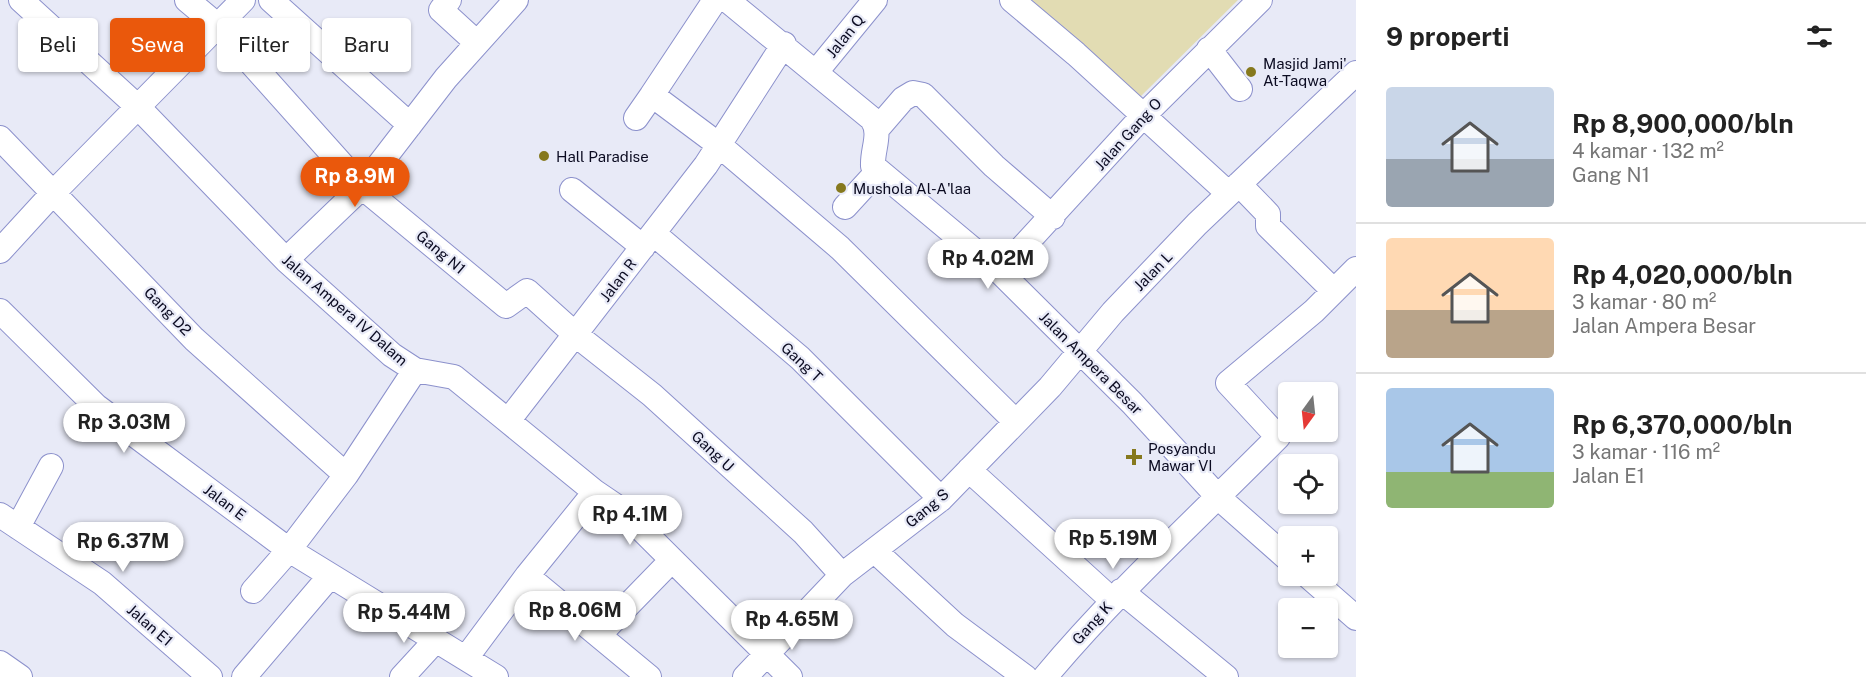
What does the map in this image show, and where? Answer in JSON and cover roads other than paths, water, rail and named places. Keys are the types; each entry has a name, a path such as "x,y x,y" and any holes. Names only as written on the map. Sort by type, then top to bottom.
{"street":[{"name":"Jalan Ampera IV Dalam","path":"21,0 139,108 286,260 392,355 415,370 346,475 289,550 253,591"},
{"name":"Gang N1","path":"187,0 217,25"},
{"path":"226,18 243,0"},
{"path":"271,0 410,125"},
{"path":"449,0 441,10 477,44"},
{"path":"286,260 362,187 446,78 516,0"},
{"path":"636,118 715,0"},
{"path":"727,0 865,112 878,128"},
{"name":"Jalan Q","path":"816,72 874,0"},
{"path":"1012,0 1076,54 1143,117 1268,214 1268,226 1334,291 1356,269"},
{"name":"Jalan Gang O","path":"1000,272 1143,117 1260,0"},
{"path":"0,251 54,192 217,27"},
{"name":"Jalan R","path":"508,421 649,241 719,145 784,44"},
{"path":"1209,49 1240,89"},
{"name":"Gang N1","path":"259,72 362,187 506,306 527,291 576,335"},
{"name":"Jalan L","path":"1079,350 1234,189 1356,74"},
{"path":"845,207 878,171 873,166 873,154 878,128 903,99 913,93 923,95 994,166 1053,217"},
{"path":"652,95 719,145 840,248 1015,421"},
{"name":"Gang D2","path":"0,138 194,339 346,475"},
{"name":"Jalan Ampera Besar","path":"878,171 1000,272 1079,350 1219,498 1278,550"},
{"name":"Gang T","path":"572,190 649,241 800,358 941,499"},
{"name":"Gang K","path":"1045,677 1117,596 1219,498 1278,437 1228,383 1314,311 1334,291"},
{"name":"Jalan E","path":"0,311 96,406 289,550"},
{"name":"Gang U","path":"576,335 652,395 803,532 842,575"},
{"name":"Gang S","path":"745,677 842,575 876,552 941,499 1050,387 1079,350"},
{"path":"415,370 454,377 595,492 623,511 766,656 790,677"},
{"path":"9,521 51,466"},
{"path":"969,470 1117,596 1226,677"},
{"path":"466,658 526,576 595,492"},
{"name":"Jalan E1","path":"9,521 102,583 210,677"},
{"path":"289,550 496,677"},
{"path":"876,552 955,625 1025,677"},
{"path":"600,634 671,561"},
{"path":"244,677 330,576"},
{"path":"526,576 600,634 649,677"},
{"path":"1319,586 1356,618"},
{"path":"402,677 436,640"},
{"path":"0,663 20,677"}],"place":[{"name":"Masjid Jami' At-Taqwa","path":"1251,72"},
{"name":"Hall Paradise","path":"544,156"},
{"name":"Mushola Al-A'laa","path":"841,188"},
{"name":"Posyandu Mawar VI","path":"1134,457"}]}
